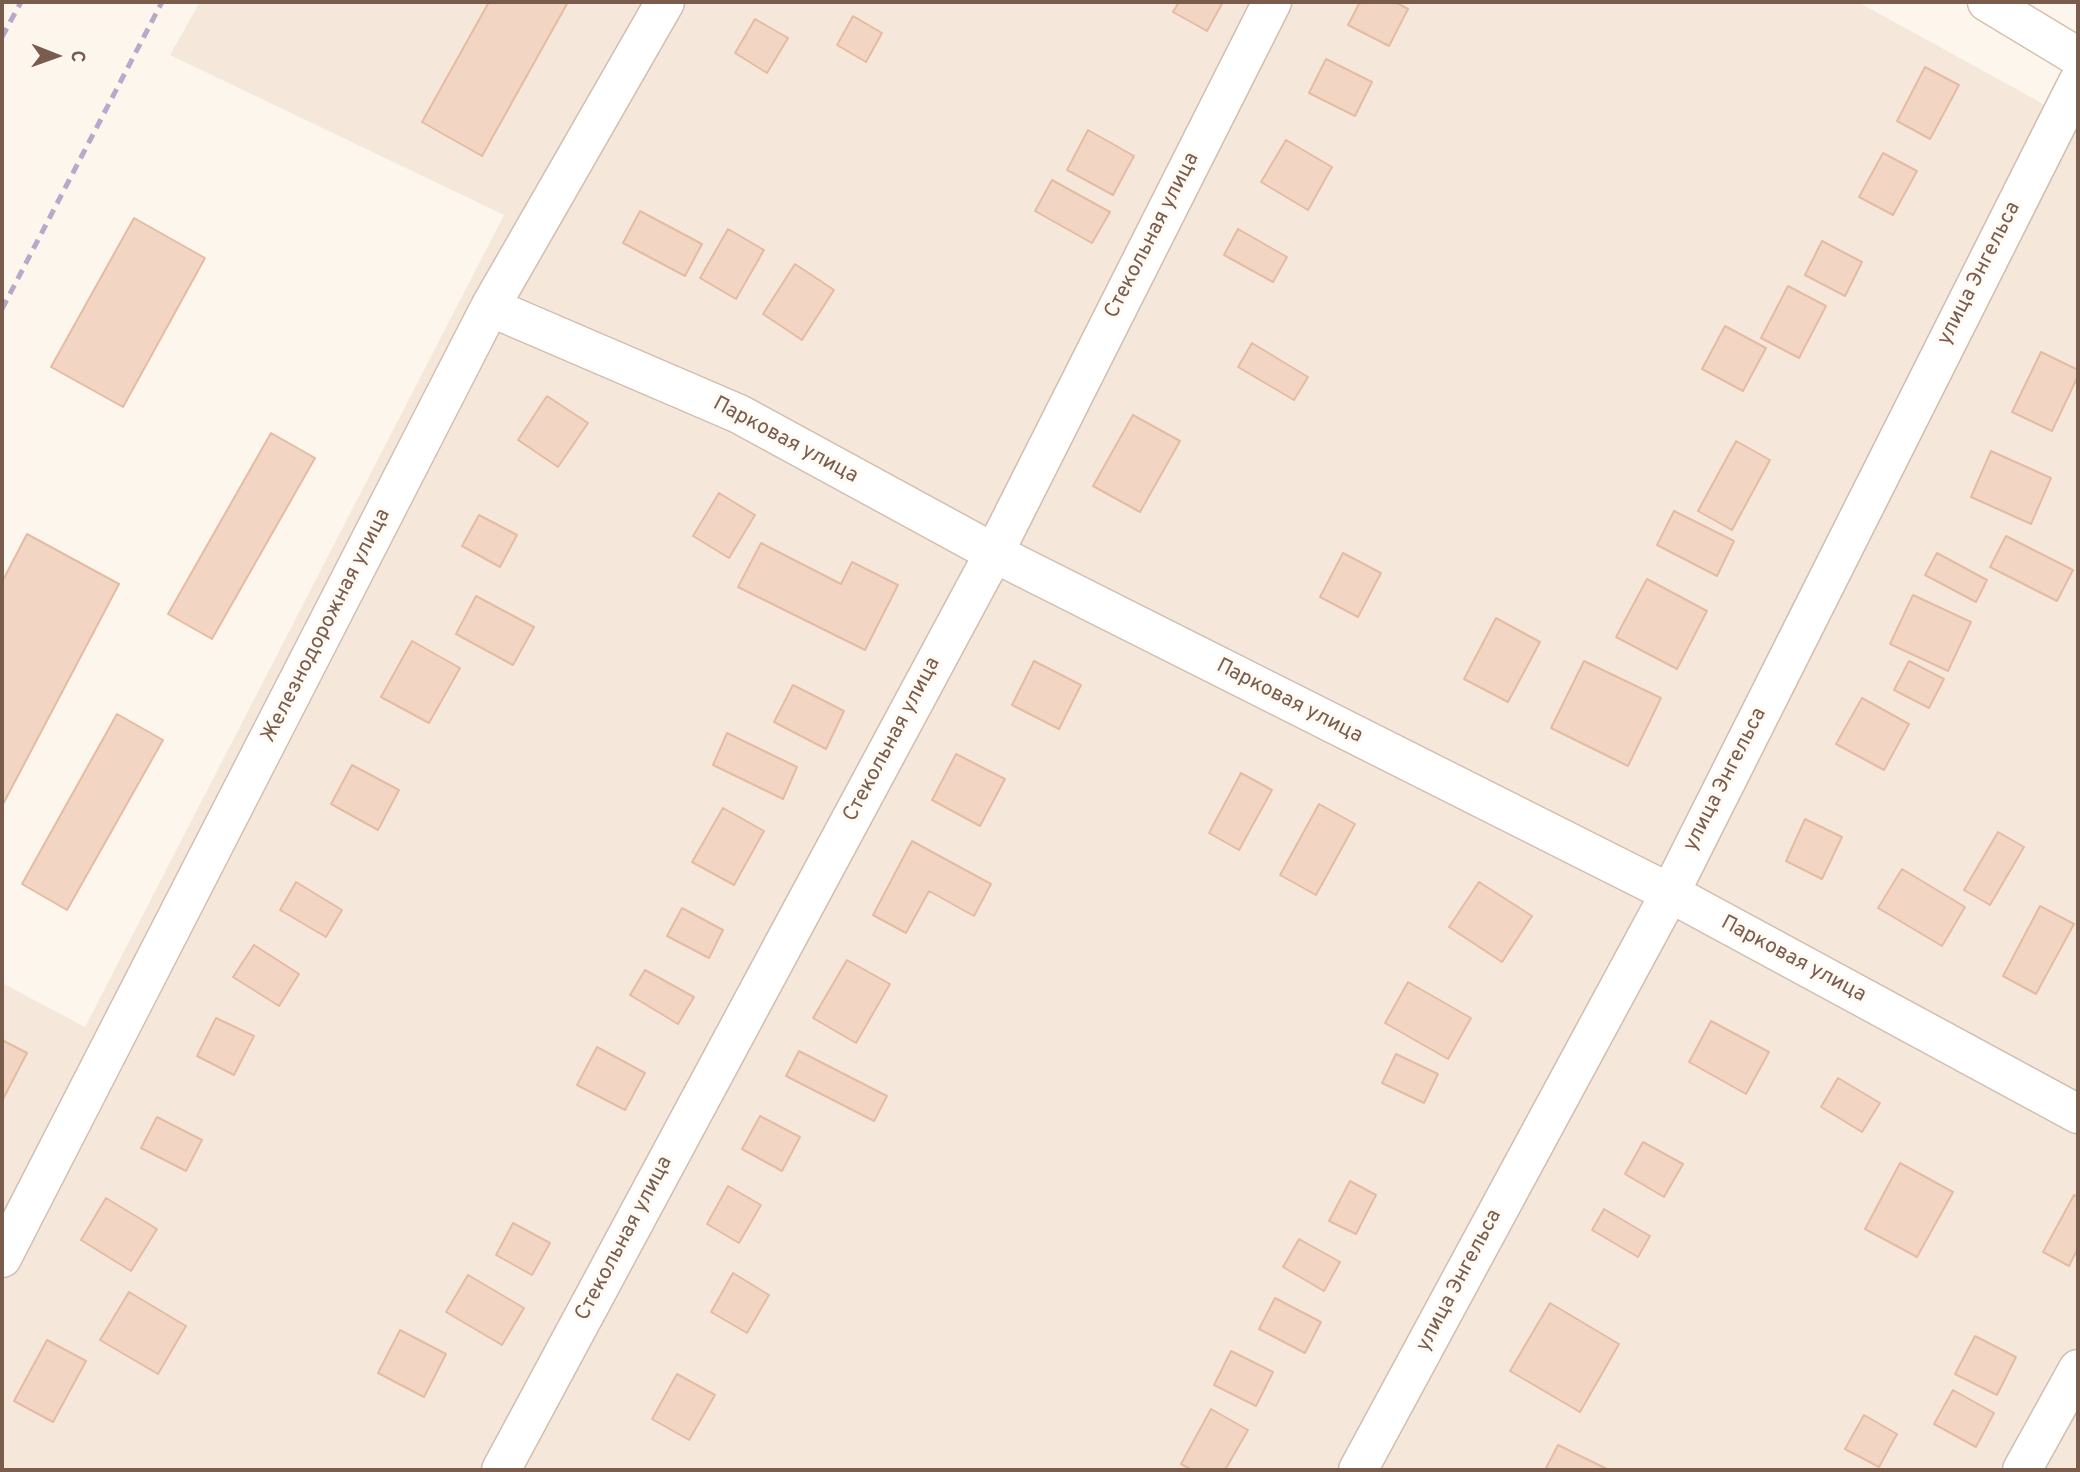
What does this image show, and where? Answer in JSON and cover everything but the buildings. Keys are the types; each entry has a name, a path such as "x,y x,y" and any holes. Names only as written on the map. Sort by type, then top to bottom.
{"street":[{"name":"Железнодорожная улица","path":"2,1258 491,307 665,2"},
{"name":"Стекольная улица","path":"500,1470 994,553 1272,2"},
{"path":"1987,2 2078,57"},
{"name":"улица Энгельса","path":"1358,1470 1670,893 2078,82"},
{"name":"Парковая улица","path":"491,307 739,414 994,553 1670,893 2078,1114"},
{"path":"2022,1470 2078,1369"}],"shaded area":[{"path":"200,2 1858,2 2078,123 2078,1470 2,1470 2,983 85,1027 504,215 170,55"}],"railway":[{"path":"2,37 21,2"},
{"path":"2,309 162,2"}]}
